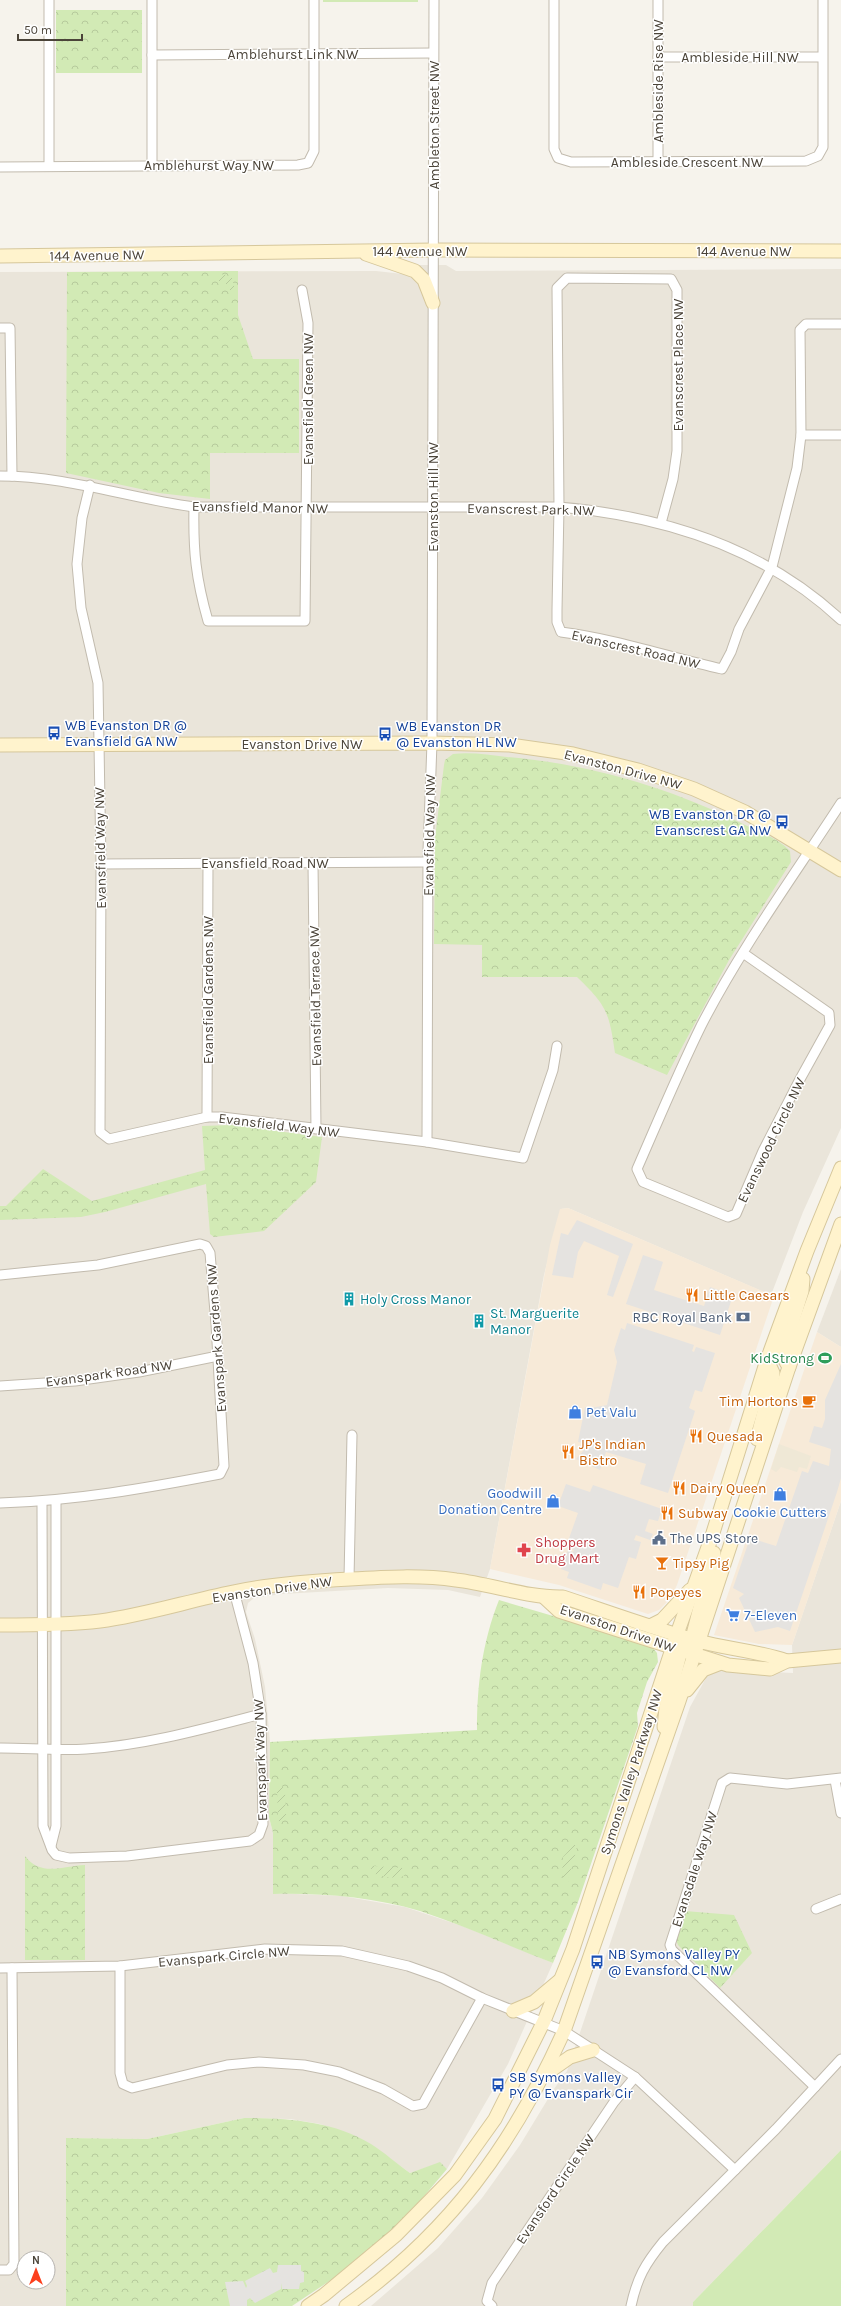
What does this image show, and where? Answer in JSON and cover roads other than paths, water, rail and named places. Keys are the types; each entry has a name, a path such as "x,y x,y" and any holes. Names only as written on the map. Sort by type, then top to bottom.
{"main road":[{"name":"144 Avenue NW","path":"0,256 434,250 841,251"},
{"path":"359,251 415,271 424,280 433,303"},
{"name":"Evanston Drive NW","path":"0,745 432,743 510,745 573,754 638,770 694,789 745,812 811,850 841,870"},
{"name":"Symons Valley Parkway NW","path":"308,2306 324,2295 396,2235 455,2175 495,2119 544,2021 573,1949 677,1649 677,1634 712,1536 767,1360 807,1251 841,1168"},
{"path":"694,1655 689,1646 695,1640 745,1504 789,1367 841,1224"},
{"path":"789,1367 782,1354 802,1291 807,1251"},
{"path":"745,1504 748,1473 772,1381 773,1373 767,1360"},
{"path":"695,1640 716,1545 712,1536"},
{"name":"Evanston Drive NW","path":"0,1625 56,1625 100,1621 143,1613 234,1592 349,1579 455,1580 545,1598 563,1597 695,1640 744,1652 773,1656 787,1661"},
{"path":"650,1626 665,1617 693,1586"},
{"name":"Evanston Drive NW","path":"545,1598 559,1611 722,1663 770,1669 787,1661"},
{"path":"662,1746 666,1708 677,1649"},
{"name":"Symons Valley Parkway NW","path":"346,2306 427,2240 464,2197 492,2161 543,2077 564,2031 694,1655"},
{"path":"787,1661 841,1656"},
{"path":"679,1701 703,1670 722,1663"},
{"path":"513,2011 534,2002 560,1980"},
{"path":"543,2077 562,2062 593,2050"}],"street":[{"path":"49,0 49,165"},
{"path":"152,0 152,165"},
{"path":"314,0 314,54"},
{"name":"Ambleton Street NW","path":"434,0 434,250"},
{"name":"Ambleside Crescent NW","path":"554,0 555,154 558,158 571,162 806,161 814,159 823,147 823,0"},
{"name":"Ambleside Rise NW","path":"658,0 658,161"},
{"name":"Amblehurst Way NW","path":"0,166 298,165 308,163 314,151 314,54"},
{"name":"Amblehurst Link NW","path":"152,55 433,54"},
{"name":"Ambleside Hill NW","path":"658,57 822,57"},
{"name":"Evanston Hill NW","path":"432,743 434,250"},
{"name":"Evanscrest Place NW","path":"559,507 557,288 567,278 670,279 677,290 678,432 675,466 661,523"},
{"name":"Evansfield Green NW","path":"194,507 193,549 197,583 208,622 305,622 308,323 302,290"},
{"path":"772,567 797,468 801,435 800,330 806,324 841,324"},
{"path":"0,328 10,328 12,476"},
{"path":"801,435 841,435"},
{"name":"Evansfield Manor NW","path":"0,476 90,485 139,498 194,507 307,509 433,508"},
{"name":"Evansfield Way NW","path":"90,485 82,524 77,564 81,608 98,683 101,864 100,1132 110,1139 207,1117 245,1118 316,1129 428,1142 428,862 432,743"},
{"name":"Evanscrest Park NW","path":"433,508 559,507 602,511 661,523 714,541 772,567 814,596 841,620"},
{"name":"Evanscrest Road NW","path":"559,507 557,622 561,632 589,635 722,669 731,652 739,629 772,567"},
{"name":"Evanswood Circle NW","path":"743,954 829,1013 830,1024 763,1151 736,1214 728,1217 644,1182 637,1169 702,1025 743,954 841,803"},
{"name":"Evansfield Road NW","path":"101,864 428,862"},
{"name":"Evansfield Gardens NW","path":"207,1117 208,863"},
{"name":"Evansfield Terrace NW","path":"313,863 316,1129"},
{"path":"428,1142 523,1158 554,1070 557,1046"},
{"name":"Evanspark Gardens NW","path":"0,1275 98,1265 200,1244 206,1246 210,1253 218,1356 224,1466 220,1474 142,1488 42,1502 0,1503"},
{"name":"Evanspark Road NW","path":"0,1386 139,1372 218,1356"},
{"path":"349,1579 352,1435"},
{"path":"51,1846 56,1826 56,1500"},
{"path":"42,1502 42,1625"},
{"name":"Evanspark Way NW","path":"42,1625 42,1826 56,1855 72,1858 180,1850 255,1839 262,1830 263,1824 261,1714 253,1663 234,1592"},
{"path":"1,1748 42,1748 56,1750 115,1747 150,1742 261,1714"},
{"name":"Evansdale Way NW","path":"815,2087 672,1950 670,1945 722,1783 730,1778 787,1784 838,1779"},
{"path":"838,1779 841,1813"},
{"path":"816,1909 841,1898"},
{"name":"Evanspark Circle NW","path":"0,1968 120,1966 265,1949 342,1951 408,1966 442,1978 482,1998 513,2011 544,2021"},
{"path":"120,1966 120,2073 123,2084 132,2088 227,2065 266,2062 304,2065 339,2072 383,2090 412,2106 423,2104 482,1998"},
{"path":"0,2270 9,2270 14,2264 12,1968"},
{"path":"544,2021 564,2031 635,2077 735,2170"},
{"path":"631,2306 636,2282 647,2262 663,2242 735,2170 841,2059"},
{"name":"Evansford Circle NW","path":"492,2306 487,2301 492,2283 614,2102 635,2077"}],"place":[{"name":"WB Evanston DR @ Evansfield GA NW","path":"54,733"},
{"name":"WB Evanston DR @ Evanston HL NW","path":"385,734"},
{"name":"WB Evanston DR @ Evanscrest GA NW","path":"782,822"},
{"name":"Little Caesars","path":"692,1295"},
{"name":"Holy Cross Manor","path":"349,1299"},
{"name":"RBC Royal Bank","path":"743,1317"},
{"name":"St. Marguerite Manor","path":"479,1321"},
{"name":"KidStrong","path":"825,1358"},
{"name":"Tim Hortons","path":"809,1401"},
{"name":"Pet Valu","path":"575,1412"},
{"name":"Quesada","path":"696,1436"},
{"name":"JP's Indian Bistro","path":"568,1452"},
{"name":"Dairy Queen","path":"679,1488"},
{"name":"Cookie Cutters","path":"780,1494"},
{"name":"Goodwill Donation Centre","path":"553,1501"},
{"name":"Subway","path":"667,1513"},
{"name":"The UPS Store","path":"659,1538"},
{"name":"Shoppers Drug Mart","path":"524,1550"},
{"name":"Tipsy Pig","path":"662,1563"},
{"name":"Popeyes","path":"639,1592"},
{"name":"7-Eleven","path":"733,1615"},
{"name":"NB Symons Valley PY @ Evansford CL NW","path":"597,1962"},
{"name":"SB Symons Valley PY @ Evanspark Cir","path":"498,2085"}]}
